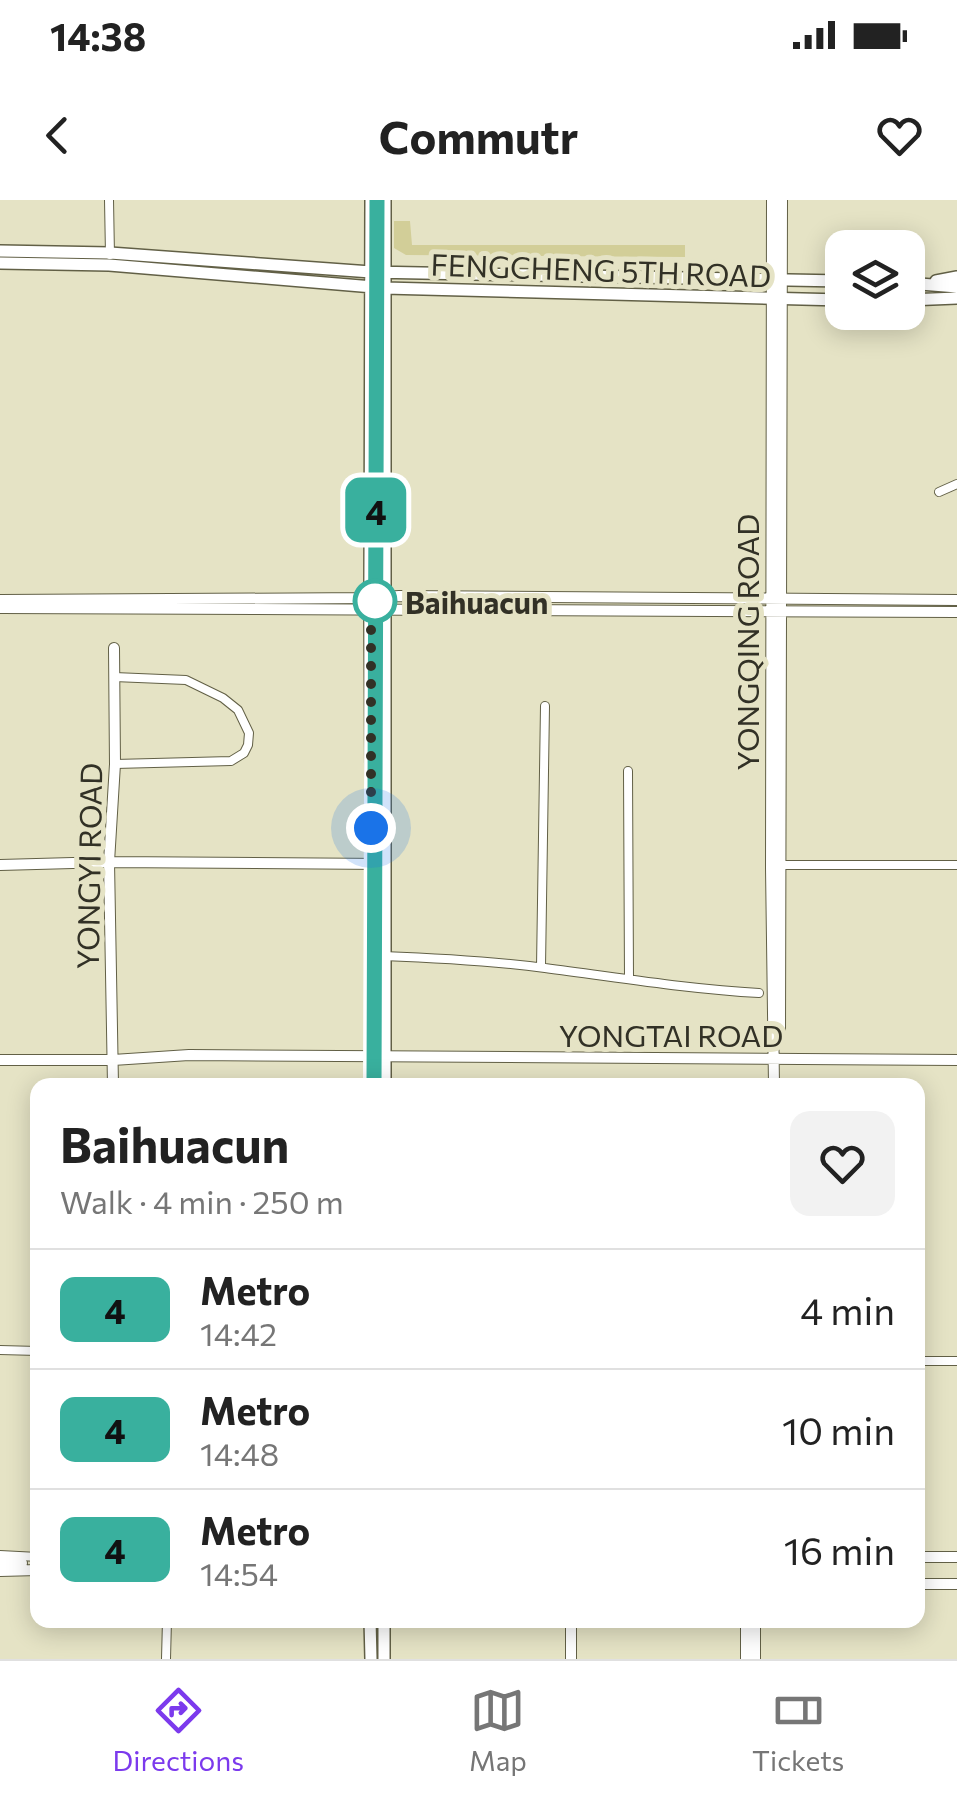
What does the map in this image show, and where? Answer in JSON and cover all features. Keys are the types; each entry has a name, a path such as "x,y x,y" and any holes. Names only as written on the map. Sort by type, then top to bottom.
{"main road":[{"path":"371,200 378,279 385,602 378,864 384,956 374,1078"},
{"path":"384,1078 379,1055 370,604 378,279 385,200"},
{"name":"FENGCHENG 5TH ROAD","path":"0,251 378,279 825,299"},
{"name":"FENGCHENG 5TH ROAD","path":"0,263 110,259"},
{"path":"925,283 957,277"},
{"name":"FENGCHENG 5TH ROAD","path":"378,279 825,280"},
{"path":"925,284 957,287"},
{"path":"926,300 957,298"},
{"path":"926,300 957,308"},
{"path":"370,1628 370,1659"},
{"path":"384,1628 384,1659"}],"street":[{"path":"110,200 110,259"},
{"name":"YONGQING ROAD","path":"772,200 777,279"},
{"name":"YONGQING ROAD","path":"776,1078 776,298 782,200"},
{"path":"939,492 957,484"},
{"path":"0,600 370,604"},
{"path":"0,608 957,600"},
{"path":"385,602 776,612 957,612"},
{"name":"YONGYI ROAD","path":"112,1078 108,862 114,764 114,648"},
{"path":"114,676 186,680 205,687 238,710 249,733 244,753 230,762 114,764"},
{"path":"541,967 545,706"},
{"path":"628,770 629,979"},
{"path":"0,865 378,864"},
{"path":"775,865 957,865"},
{"path":"384,956 541,967 759,993"},
{"name":"YONGTAI ROAD","path":"0,1060 190,1055 957,1060"},
{"path":"0,1350 30,1351"},
{"path":"925,1360 957,1361"},
{"path":"925,1556 957,1557"},
{"path":"0,1559 30,1562"},
{"path":"0,1571 30,1565"},
{"path":"925,1584 957,1584"},
{"path":"166,1659 167,1628"},
{"path":"571,1628 571,1659"},
{"path":"746,1628 746,1659"},
{"path":"755,1628 755,1659"}],"shaded area":[{"path":"394,221 410,221 412,245 685,245 685,257 406,255 394,248"}],"metro line":[{"name":"4","path":"374,1078 377,200"}],"place":[{"name":"Baihuacun","path":"375,601"}],"route":[{"path":"371,828 371,598 375,601"}]}
